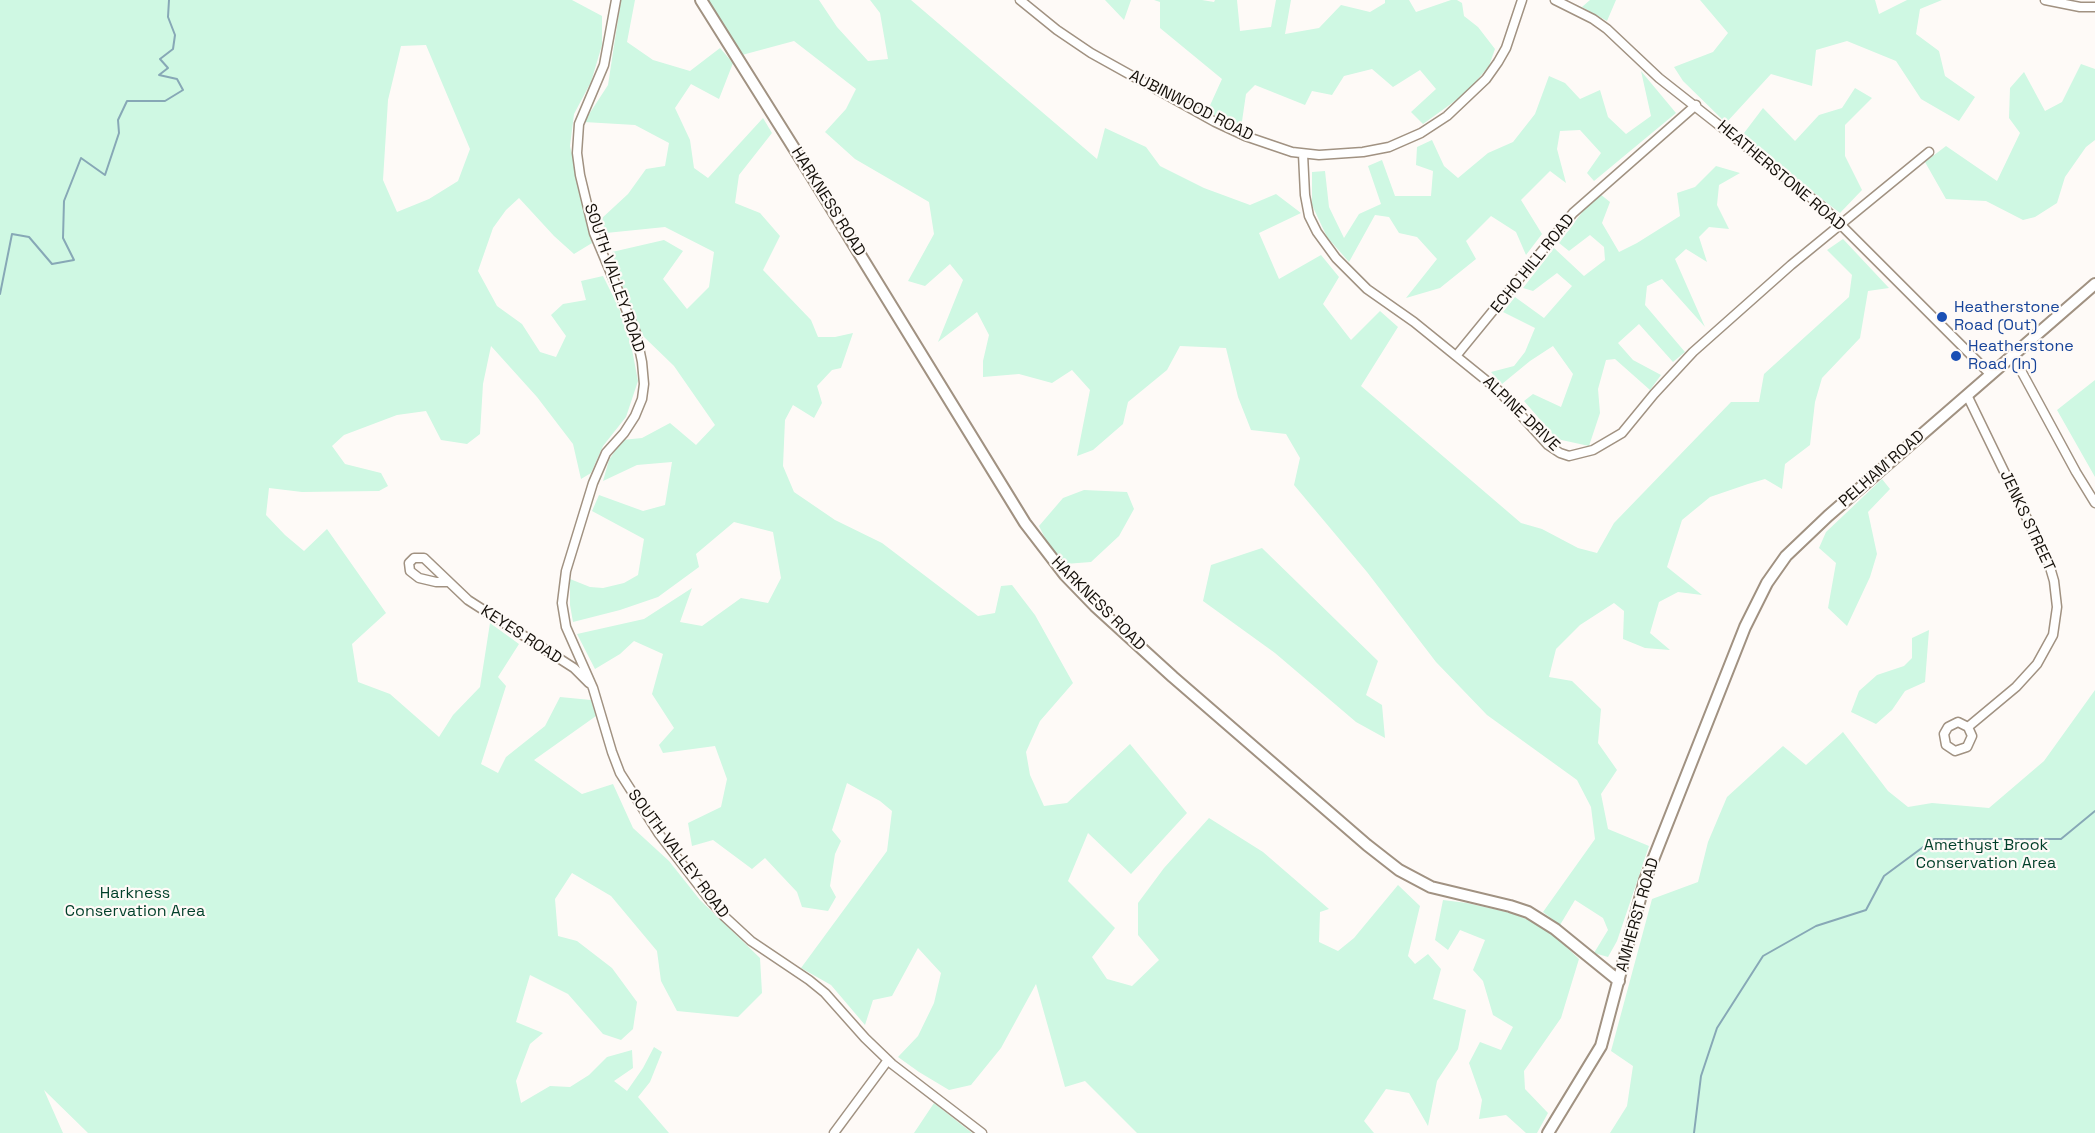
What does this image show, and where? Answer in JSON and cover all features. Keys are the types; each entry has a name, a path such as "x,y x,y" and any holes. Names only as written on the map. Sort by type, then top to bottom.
{"main road":[{"name":"HARKNESS ROAD","path":"701,0 1024,523 1065,575 1095,606 1181,684 1362,841 1399,870 1431,886 1528,912 1555,929 1619,981"},
{"name":"PELHAM ROAD","path":"1719,692 1754,606 1786,556 1845,501 2095,284"},
{"name":"AMHERST ROAD","path":"1548,1133 1600,1046 1645,880 1719,692"}],"street":[{"name":"SOUTH VALLEY ROAD","path":"616,0 604,65 579,124 577,153 594,233 638,340 644,384 642,399 635,416 624,433 606,453 599,466 571,550 564,579 562,603 566,627 593,688 623,780 663,840 709,898 729,922 751,941 820,988 888,1060 982,1133"},
{"name":"AUBINWOOD ROAD","path":"1020,0 1057,30 1091,53 1215,122 1245,136 1303,154 1334,155 1389,147 1439,122 1467,98 1494,69 1506,48 1522,0"},
{"name":"HEATHERSTONE ROAD","path":"1555,0 1600,23 1659,78 1696,105 1842,225 1871,257 1946,328 1990,374"},
{"path":"2045,0 2080,7 2095,7"},
{"name":"ECHO HILL ROAD","path":"1456,356 1573,213 1696,105"},
{"name":"ALPINE DRIVE","path":"1303,154 1304,190 1308,211 1317,232 1330,251 1367,289 1414,322 1498,390 1556,450 1569,456 1588,452 1608,443 1622,433 1654,393 1693,352 1782,273 1929,152"},
{"path":"2012,354 2095,503"},
{"name":"JENKS STREET","path":"1966,395 2049,564 2057,601 2053,635 2037,664 2016,687 1968,727"},
{"name":"KEYES ROAD","path":"448,582 478,607 574,668 593,688"},
{"path":"834,1133 888,1060"}],"green space":[{"name":"Harkness Conservation Area","path":"0,0 572,0 602,16 602,45 591,82 574,114 570,146 592,243 574,254 519,198 506,210 493,228 478,271 497,306 522,324 540,352 556,357 566,336 551,315 563,304 586,300 581,281 603,276 619,308 631,344 638,381 626,417 603,446 591,473 581,479 573,444 537,397 491,346 483,384 480,434 467,444 441,440 426,411 397,415 344,435 332,446 345,464 381,473 388,486 379,491 302,492 269,488 266,515 304,551 327,529 386,613 352,644 358,682 390,694 439,737 453,715 480,687 490,623 519,644 498,677 506,686 481,764 498,773 506,757 545,726 560,697 591,700 596,716 534,760 582,794 613,784 633,828 669,861 700,900 760,958 762,993 738,1017 677,1011 661,981 657,951 611,896 572,873 555,899 558,936 577,941 612,968 637,1002 633,1029 621,1040 603,1034 568,994 530,975 516,1022 543,1033 530,1044 516,1081 521,1103 550,1086 570,1087 589,1075 607,1057 632,1050 633,1068 614,1081 627,1091 654,1047 662,1052 650,1082 638,1097 669,1133 88,1133 44,1090 63,1133 0,1133","holes":["426,45 470,149 458,181 429,199 397,212 383,180 388,100 401,46"]},
{"path":"621,0 635,0 627,42 653,60 690,71 720,48 733,63 719,99 691,84 675,108 690,140 694,168 708,178 763,118 772,133 739,175 735,203 760,213 780,236 763,270 811,320 818,337 835,337 853,333 841,368 832,370 817,386 822,403 814,418 793,405 785,420 783,466 794,492 835,520 882,543 978,616 995,613 1001,586 1012,585 1035,615 1073,683 1040,721 1026,752 1030,775 1044,806 1067,803 1130,744 1187,813 1131,874 1088,833 1068,881 1115,928 1092,957 1107,979 1132,986 1159,960 1138,935 1138,903 1164,868 1209,818 1263,852 1329,909 1320,912 1319,942 1338,951 1354,938 1398,885 1420,906 1408,956 1415,964 1428,954 1441,969 1433,999 1466,1010 1458,1049 1437,1081 1428,1126 1409,1093 1386,1089 1364,1121 1374,1133 1137,1133 1085,1081 1065,1087 1036,984 1001,1048 971,1085 949,1090 898,1057 918,1036 934,1003 941,973 918,948 892,996 873,1000 865,1025 831,985 801,968 887,851 892,811 880,801 847,783 832,830 841,841 835,854 830,886 836,897 828,911 802,907 797,892 765,858 752,869 713,840 692,846 688,823 721,807 727,779 715,746 663,753 659,745 674,728 652,694 663,654 634,641 620,654 595,669 577,634 644,619 692,588 680,622 702,626 741,598 768,603 781,578 773,532 734,522 696,554 699,567 658,597 573,622 570,605 570,579 590,587 603,588 624,583 638,575 644,539 592,511 599,495 643,511 665,505 672,462 637,465 603,481 609,460 622,440 642,438 670,423 696,445 715,425 674,366 641,334 627,300 612,252 664,240 683,251 663,279 687,309 709,287 714,252 665,227 606,233 601,219 628,194 646,169 665,166 669,143 635,125 584,122 608,85"},
{"path":"707,0 819,0 837,27 868,61 888,59 880,13 870,0 911,0 1097,159 1105,128 1146,147 1160,166 1204,188 1250,205 1276,194 1301,213 1259,233 1279,279 1321,255 1339,277 1323,304 1351,340 1380,311 1398,327 1361,386 1521,523 1542,529 1578,548 1597,553 1614,523 1731,402 1759,402 1764,374 1849,297 1852,275 1827,250 1843,239 1889,288 1868,291 1860,338 1822,378 1815,402 1810,445 1785,464 1782,489 1765,479 1748,484 1710,497 1682,520 1667,567 1702,595 1678,592 1659,602 1650,633 1670,650 1645,648 1623,639 1624,611 1614,603 1580,625 1556,649 1549,677 1572,681 1601,709 1598,743 1617,770 1601,794 1608,829 1649,846 1617,941 1608,957 1594,953 1608,930 1603,918 1575,900 1560,925 1543,912 1595,839 1591,807 1577,780 1487,715 1436,662 1367,572 1294,485 1300,458 1286,434 1251,430 1238,397 1226,348 1180,346 1167,370 1128,402 1123,424 1093,450 1077,456 1090,390 1072,370 1052,383 1019,374 983,377 983,361 989,335 977,312 938,342 963,280 950,264 925,286 908,281 934,234 929,202 855,159 825,132 846,109 856,89 794,41 742,55"},
{"path":"1105,0 1131,0 1124,20"},
{"path":"1154,0 1214,2 1215,0 1237,0 1240,31 1271,27 1276,0 1291,0 1285,34 1319,28 1341,5 1370,12 1385,3 1385,0 1409,0 1416,12 1457,0 1462,3 1464,16 1478,27 1495,49 1489,66 1466,93 1423,124 1411,112 1436,89 1420,70 1393,87 1372,69 1344,76 1332,95 1312,91 1305,105 1255,85 1246,94 1241,128 1207,112 1222,79 1160,28 1160,2"},
{"path":"1590,0 1616,0 1607,21 1582,7"},
{"path":"1700,0 1875,0 1879,14 1907,0 1942,0 1920,9 1916,34 1939,51 1945,76 1975,97 1959,121 1921,99 1896,61 1847,41 1816,50 1812,86 1771,74 1726,123 1683,81 1674,67 1713,52 1728,33"},
{"path":"2081,64 2095,69 2095,140 2086,147 2065,177 2057,203 2035,217 2023,220 1986,201 1946,199 1925,162 1946,146 1997,181 2020,133 2009,118 2010,88 2024,72 2045,111 2062,102"},
{"path":"1641,71 1676,113 1594,181 1587,173 1601,153 1580,130 1560,131 1557,149 1566,183 1550,171 1521,200 1542,234 1526,255 1516,232 1491,216 1466,241 1476,259 1440,288 1406,298 1437,259 1417,237 1399,233 1389,217 1375,215 1349,262 1327,237 1312,205 1312,172 1325,171 1329,207 1344,238 1359,214 1381,204 1368,166 1382,160 1395,196 1431,196 1433,171 1416,165 1417,147 1432,140 1444,166 1458,178 1488,153 1513,142 1535,114 1549,76 1565,83 1580,99 1600,90 1608,117 1626,134 1651,116"},
{"path":"1855,88 1872,98 1845,125 1845,156 1862,190 1840,213 1741,137 1763,108 1795,141 1819,115 1842,108"},
{"path":"1716,166 1740,173 1719,185 1717,205 1729,229 1709,227 1699,237 1707,262 1686,249 1675,259 1705,327 1662,279 1647,286 1645,305 1685,352 1673,362 1639,324 1618,343 1633,360 1661,375 1650,390 1615,359 1606,360 1598,389 1600,413 1589,446 1557,439 1524,401 1533,394 1561,407 1573,374 1553,346 1502,384 1491,372 1514,366 1525,352 1535,328 1503,312 1515,297 1544,318 1572,286 1557,273 1533,291 1523,288 1554,248 1584,276 1605,260 1604,247 1590,235 1569,251 1559,243 1583,211 1600,194 1610,202 1602,223 1619,252 1680,216 1677,193 1695,187"},
{"path":"2095,380 2095,477 2057,410"},
{"path":"1882,479 1890,489 1868,512 1877,554 1870,577 1847,626 1828,608 1836,563 1819,548 1826,532"},
{"path":"1084,490 1127,492 1134,509 1119,536 1091,562 1065,564 1053,554 1039,526 1063,498"},
{"path":"1262,548 1378,661 1366,695 1382,705 1385,738 1356,722 1275,653 1203,601 1211,565"},
{"path":"1929,630 1925,682 1905,691 1892,710 1876,724 1851,712 1859,691 1877,675 1904,666 1912,658 1912,638"},
{"name":"Amethyst Brook Conservation Area","path":"2095,690 2095,1133 1610,1133 1627,1106 1633,1066 1611,1051 1652,899 1698,882 1708,842 1727,797 1783,746 1806,765 1843,732 1888,791 1908,807 1932,803 1989,808 2044,761"},
{"path":"1443,900 1511,913 1544,926 1579,959 1561,1018 1524,1071 1525,1089 1548,1113 1537,1133 1526,1133 1506,1115 1479,1119 1482,1100 1469,1063 1480,1042 1501,1050 1513,1027 1493,1015 1483,981 1473,970 1485,940 1460,930 1448,950 1435,940"},
{"path":"934,1103 972,1133 914,1133"}],"waterway":[{"path":"0,294 12,234 29,237 52,264 74,260 63,238 64,201 81,158 105,175 119,133 118,120 127,101 165,101 183,90 177,79 159,75 168,68 160,59 173,49 175,35 168,17 169,0"},
{"path":"1694,1133 1701,1076 1717,1028 1763,956 1816,926 1866,910 1884,876 1934,839 2061,839 2095,811"}],"place":[{"name":"Heatherstone Road (Out)","path":"1942,317"},
{"name":"Heatherstone Road (In)","path":"1956,356"}]}
